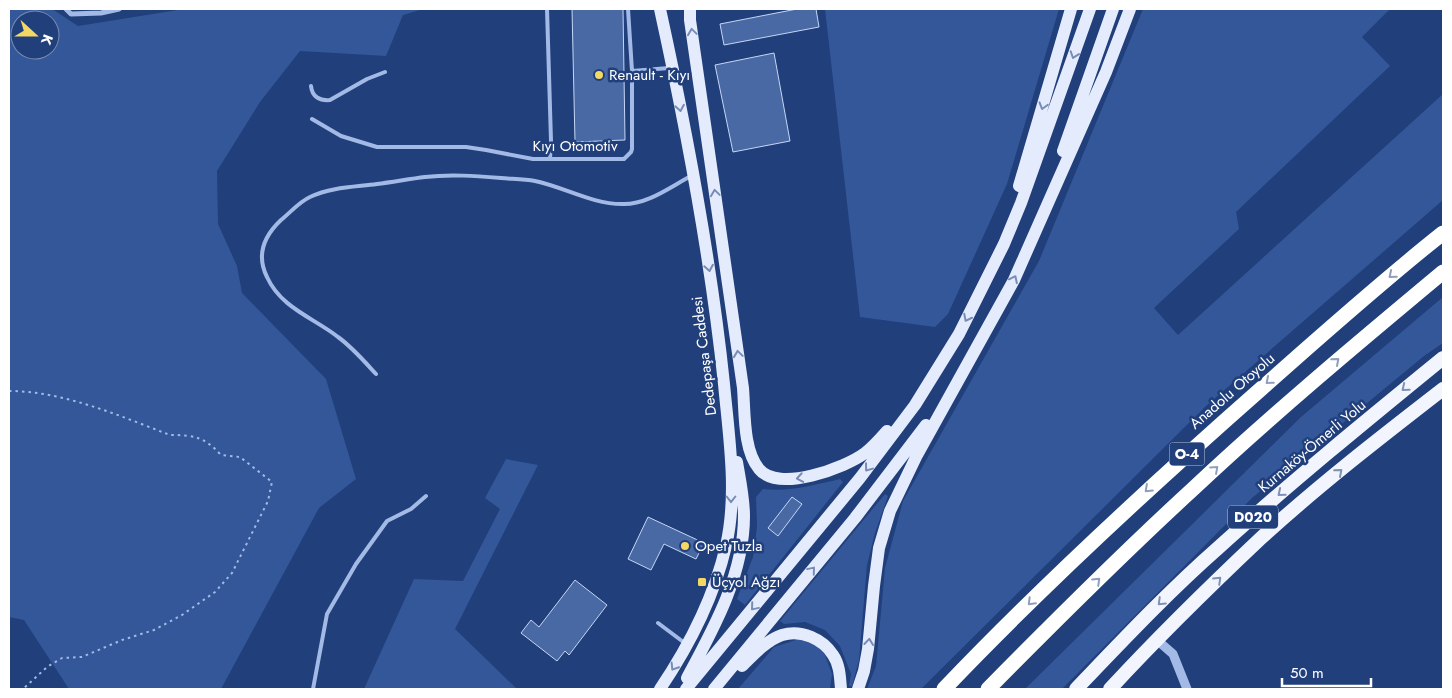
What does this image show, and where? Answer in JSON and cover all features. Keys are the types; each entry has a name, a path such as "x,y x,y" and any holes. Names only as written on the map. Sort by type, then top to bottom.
{"highway":[{"path":"1419,252 1443,227"},
{"name":"Anadolu Otoyolu","path":"944,689 1050,583 1162,476 1337,321 1443,233"},
{"name":"O-4","path":"988,689 1054,622 1195,487 1356,344 1443,272"},
{"name":"Kurnaköy-Ömerli Yolu","path":"1076,689 1216,549 1376,412 1443,358"},
{"name":"D020","path":"1110,689 1261,538 1360,453 1443,389"}],"main road":[{"name":"Dedepaşa Caddesi","path":"660,9 716,309 731,455 730,520 726,546 713,588 675,667 660,689"},
{"path":"690,9 690,20 743,388 748,445 753,461 760,471 771,478 788,480 817,475 852,461 866,453 880,440 932,378"},
{"path":"982,289 1013,206 1071,9"},
{"path":"686,689 860,478 915,405 959,334 982,289 1021,203 1090,9"},
{"path":"1030,243 1113,9"},
{"path":"858,689 868,649 879,548 890,511 917,456 995,315 1030,243 1106,72 1130,9"},
{"path":"714,689 901,459 931,418 995,315"},
{"path":"680,689 711,633 725,603 742,544 744,517 742,488 724,391"},
{"path":"719,689 766,644 782,635 798,633 810,636 825,645 834,656 840,672 841,689"}],"street":[{"path":"66,9 71,14 101,13 119,9"},
{"path":"1157,640 1173,654 1187,689"}],"lane":[{"path":"547,9 550,159"},
{"path":"628,9 632,71 672,68"},
{"name":"Kıyı Otomotiv","path":"312,119 341,136 377,147 452,147 486,150 533,159 624,159 632,149 632,71"},
{"path":"311,86 314,96 323,101 330,100 367,79 385,72"},
{"path":"376,374 339,337 288,304 277,293 267,278 262,264 261,254 263,245 276,225 302,201 311,196 337,189 425,177 448,176 534,181 605,202 629,204 645,200 692,175"},
{"path":"313,689 327,614 356,564 386,522 411,509 426,496"},
{"path":"658,623 686,645"}],"path":[{"path":"9,391 30,391 61,397 170,435 187,435 208,441 221,455 240,457 272,482 268,501 232,573 215,592 182,615 154,630 122,640 82,657 62,658 47,667 23,689"}],"shaded area":[{"path":"9,9 54,10 10,10 10,60 60,60 60,14 78,26 184,9 423,9 403,15 386,56 300,51 260,102 217,171 218,224 237,266 242,293 326,379 356,479 319,508 221,689 69,689 24,620 9,617"},
{"path":"825,9 1059,9 1007,184 948,314 935,327 860,317"},
{"path":"1143,9 1390,9 1362,37 1390,66 1236,212 1239,229 1154,308 1178,335 1443,94 1443,200 1206,406 921,689 867,689 876,666 885,568 903,501 1039,261"},
{"path":"1443,297 1443,343 1424,356 1252,498 1062,689 1025,689 1301,417"},
{"path":"506,459 538,465 455,629 517,689 364,689 414,579 463,581 500,509 485,498"},
{"path":"840,479 843,482 745,605 737,599 753,557 757,527 756,497 763,489 792,489"},
{"path":"885,494 888,496 875,533 867,565 859,660 852,686 849,686 851,674 840,646 825,630 805,622 784,624 780,621"},
{"path":"799,639 816,644 825,655 832,674 830,689 738,689 774,647"}],"building":[{"name":"Renault - Kıyı","path":"572,9 623,9 625,140 575,142"},
{"path":"797,9 816,9 819,27 724,45 720,24"},
{"path":"774,53 790,141 733,152 715,65"},
{"path":"792,497 802,504 778,536 768,528"},
{"path":"648,517 704,543 696,559 664,544 651,570 628,559"},
{"path":"575,580 607,605 569,655 565,651 557,661 521,633 531,620 539,627"}],"place":[{"name":"Renault - Kıyı","path":"599,75"},
{"name":"Opet Tuzla","path":"685,546"},
{"name":"Üçyol Ağzı","path":"702,582"}]}
